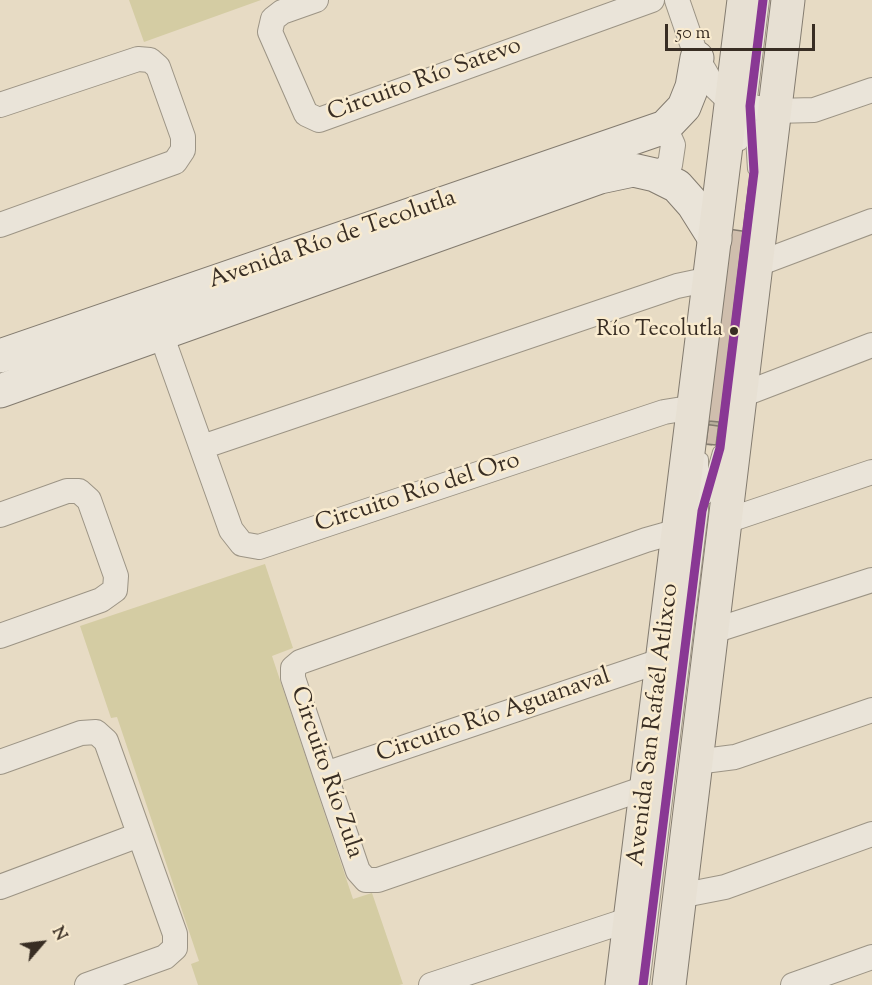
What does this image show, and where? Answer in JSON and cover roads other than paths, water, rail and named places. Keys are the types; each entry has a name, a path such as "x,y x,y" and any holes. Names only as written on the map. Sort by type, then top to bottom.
{"main road":[{"name":"Avenida San Rafaél Atlixco","path":"622,985 663,660 701,521 739,396 755,265 752,107 744,0"},
{"name":"Avenida San Rafaél Atlixco","path":"669,985 710,632 694,407 715,239 752,107 788,0"}],"street":[{"name":"Circuito Río Satevo","path":"316,0 282,12 273,19 270,33 306,114 319,120 652,0"},
{"path":"677,0 697,58 712,84 752,107 814,110 872,90"},
{"name":"Avenida Río de Tecolutla","path":"0,356 665,127 684,107 692,87 697,58"},
{"path":"0,105 138,59 150,60 158,67 183,137 183,150 175,162 0,225"},
{"path":"655,175 670,165 674,145 665,127"},
{"name":"Avenida Río de Tecolutla","path":"0,391 600,177 633,170 655,175 676,186 693,204 715,239"},
{"path":"755,265 872,221"},
{"path":"202,447 677,286 710,279"},
{"name":"Circuito Río del Oro","path":"161,334 231,530 242,544 259,547 664,412 694,407"},
{"path":"739,396 872,345"},
{"name":"Circuito Río Zula","path":"648,787 378,880 366,880 358,871 293,678 293,668 300,662 701,521 872,472"},
{"path":"0,515 67,491 79,491 89,500 116,576 115,590 101,600 0,636"},
{"path":"710,632 872,579"},
{"name":"Circuito Río Aguanaval","path":"325,774 663,660"},
{"path":"696,762 735,757 872,710"},
{"path":"0,762 81,733 96,732 106,741 175,934 175,948 165,957 87,985"},
{"path":"679,896 725,887 872,834"},
{"path":"0,887 139,835"},
{"path":"431,985 631,919"},
{"path":"793,985 872,957"}],"lane":[{"path":"701,521 720,448 754,172 752,107 763,0"},
{"path":"643,985 701,521 703,434 735,170 752,107"}],"place":[{"name":"Río Tecolutla","path":"734,331"}]}
